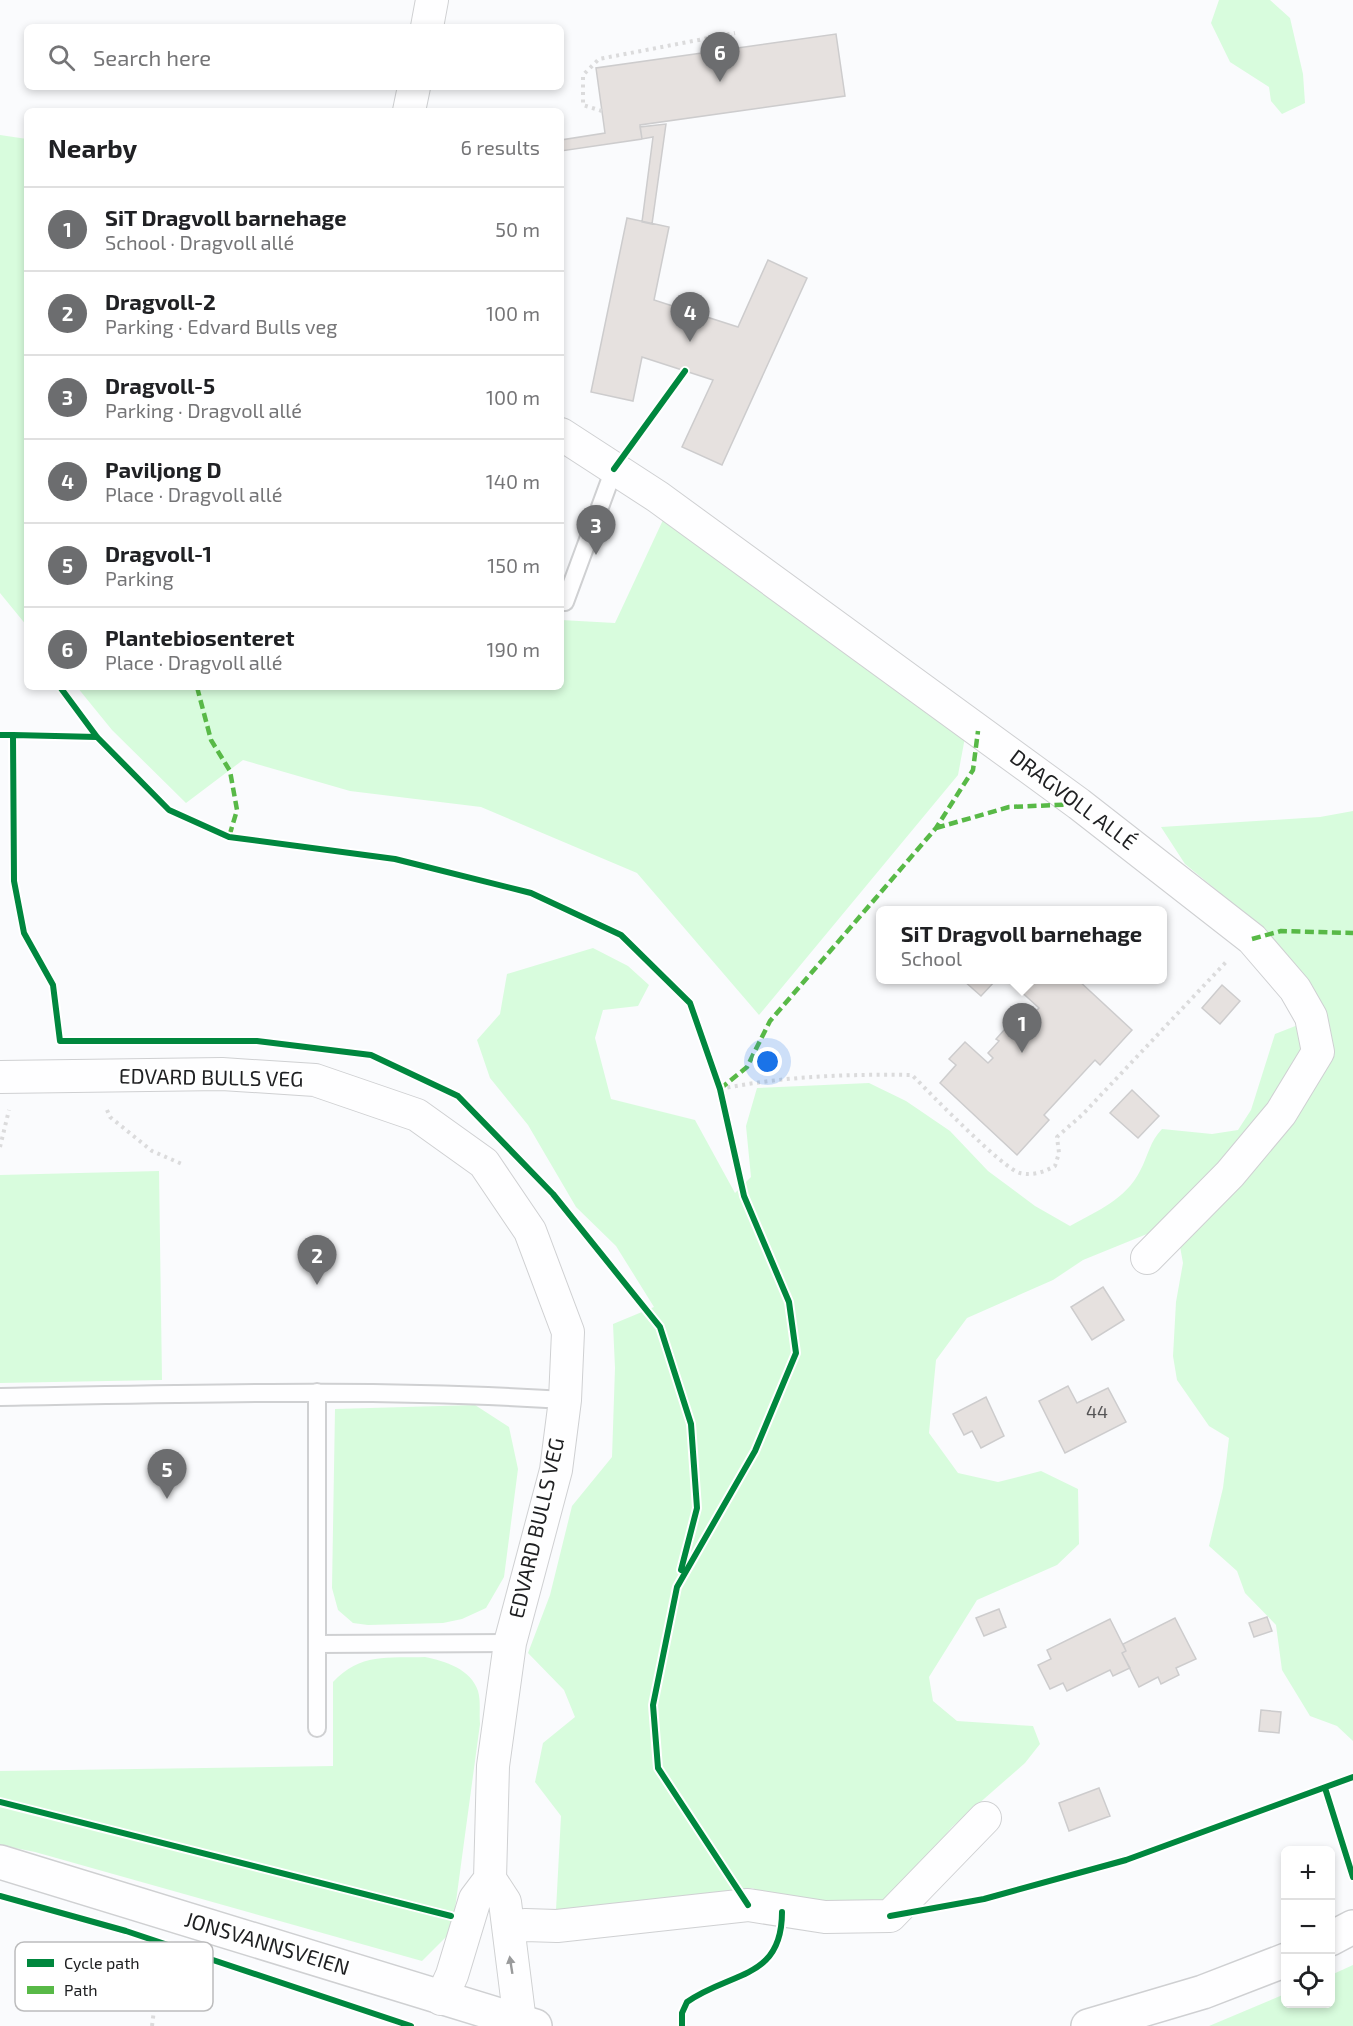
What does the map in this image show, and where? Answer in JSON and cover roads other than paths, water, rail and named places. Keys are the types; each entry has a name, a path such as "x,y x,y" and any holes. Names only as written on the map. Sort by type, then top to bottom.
{"main road":[{"name":"JONSVANNSVEIEN","path":"0,1862 527,2024"},
{"path":"1335,1936 1353,1927"},
{"path":"1089,2026 1203,1992 1281,1962"}],"street":[{"path":"428,24 432,0"},
{"path":"410,108 413,90"},
{"name":"DRAGVOLL ALLÉ","path":"564,436 658,498 1079,804 1252,939 1295,989 1311,1017 1318,1052 1281,1113 1230,1174 1147,1258"},
{"name":"EDVARD BULLS VEG","path":"0,1077 222,1074 315,1080 417,1115 484,1163 530,1231 568,1332 565,1400 556,1470 510,1643 493,1766 490,1879"},
{"path":"525,1925 557,1926 748,1905 825,1917 890,1916 985,1818"},
{"path":"441,1999 452,1975 475,1899 490,1879 505,1902 527,2024"}],"lane":[{"path":"564,602 614,469"},
{"path":"317,1392 318,1728"},
{"path":"0,1397 317,1392 464,1394 565,1400"},
{"path":"317,1644 510,1643"}],"place":[{"name":"Plantebiosenteret","path":"720,82"},
{"name":"Paviljong D","path":"690,342"},
{"name":"Dragvoll-5","path":"596,555"},
{"name":"SiT Dragvoll barnehage","path":"1022,1053"},
{"name":"Dragvoll-2","path":"317,1285"},
{"name":"Dragvoll-1","path":"167,1499"}]}
